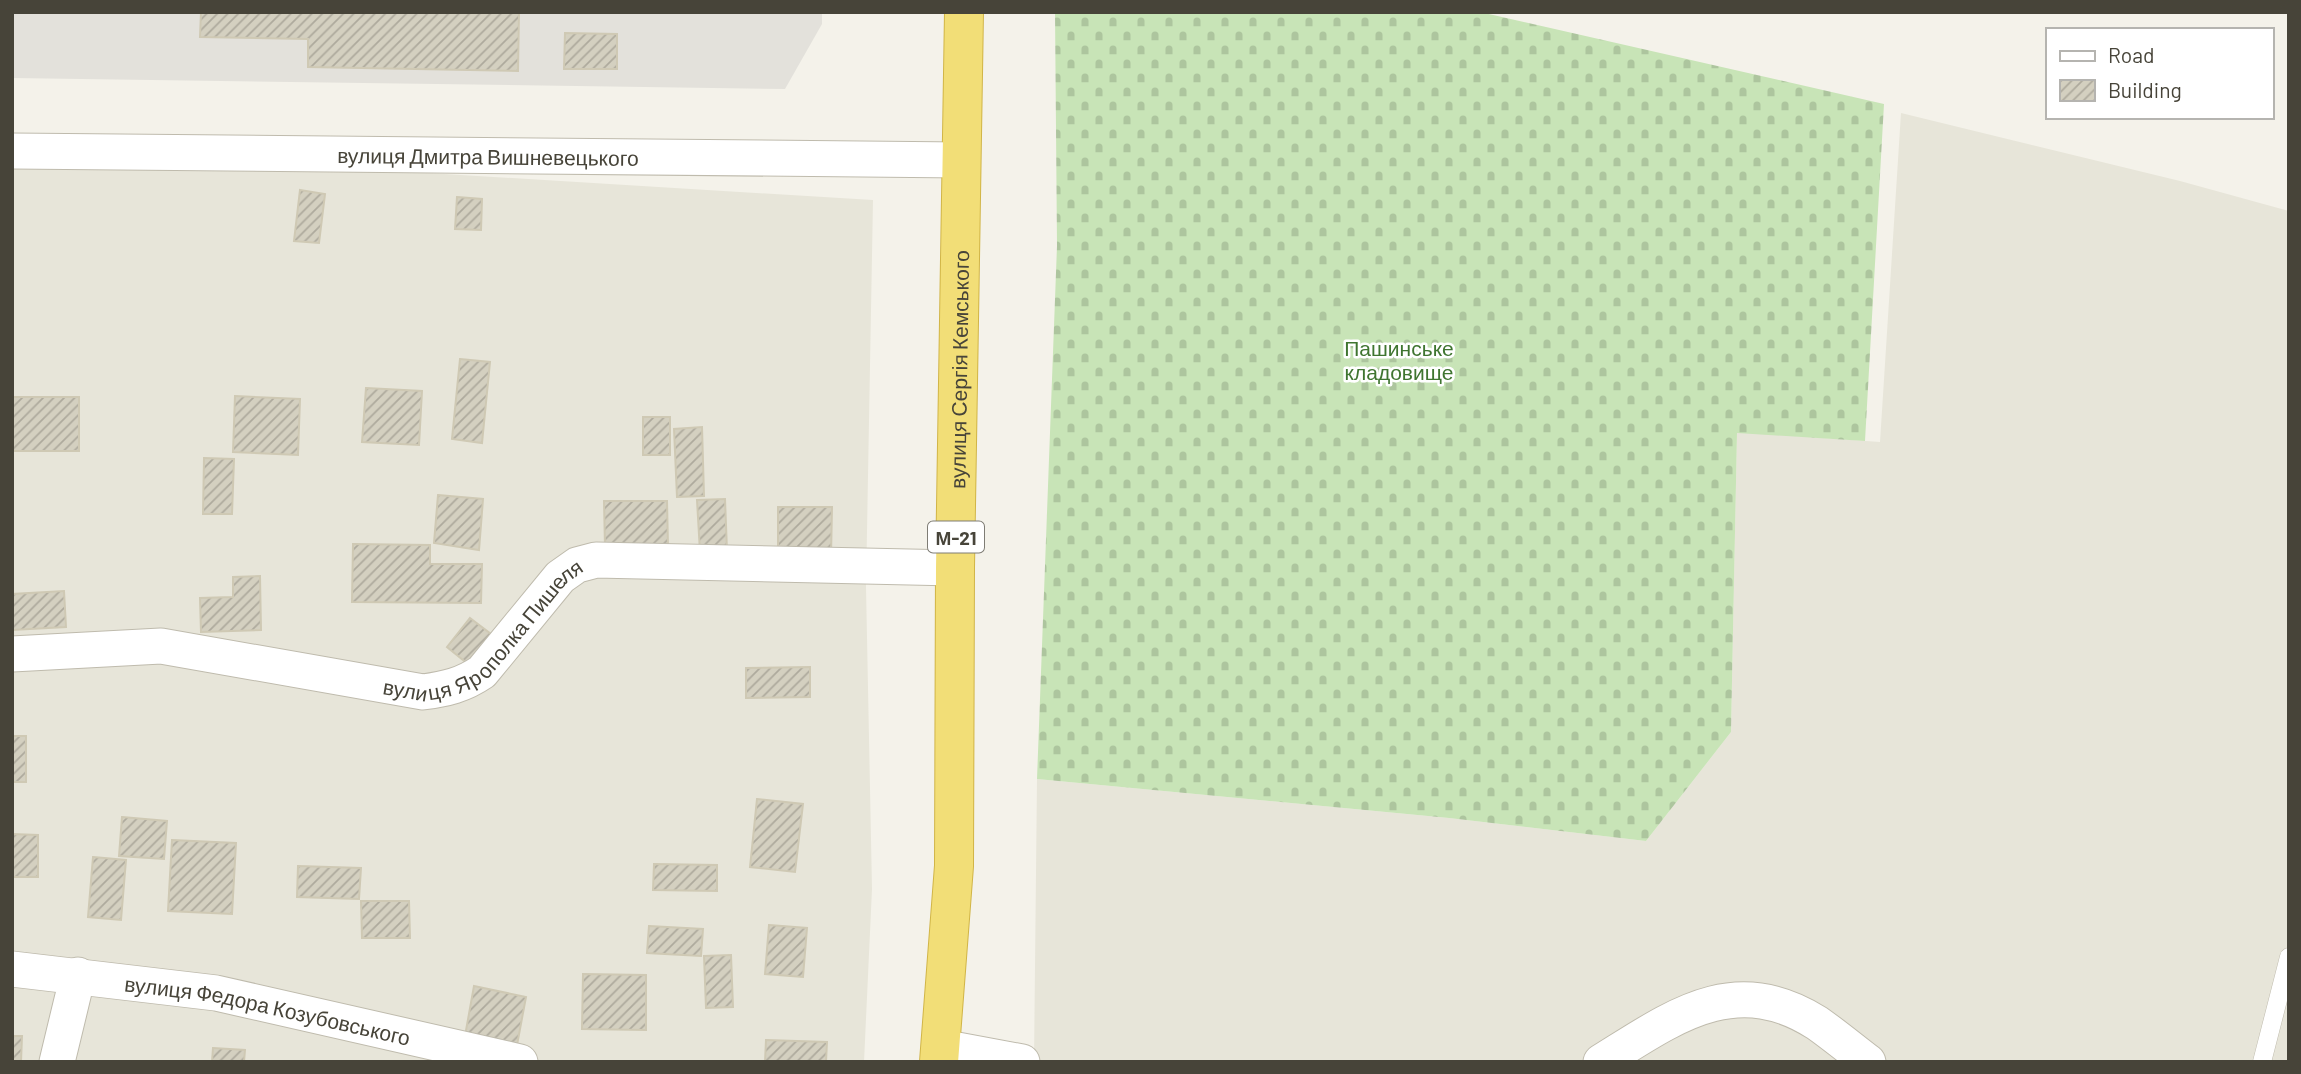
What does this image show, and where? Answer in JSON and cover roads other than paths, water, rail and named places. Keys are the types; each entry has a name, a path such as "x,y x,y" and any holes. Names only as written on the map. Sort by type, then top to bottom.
{"highway":[{"name":"вулиця Сергія Кемського","path":"940,1054 954,866 955,568 964,12"}],"street":[{"name":"вулиця Дмитра Вишневецького","path":"12,150 962,160"},
{"name":"вулиця Ярополка Пишеля","path":"12,654 161,646 423,692 450,689 482,672 560,577 577,565 596,560 955,568"},
{"name":"вулиця Федора Козубовського","path":"12,969 216,993 520,1062"},
{"path":"57,1062 78,975"},
{"path":"1601,1062 1664,1023 1717,1001 1741,999 1797,1012 1868,1062"},
{"path":"940,1054 1022,1062"}],"lane":[{"path":"2262,1062 2289,957"}],"park label":[{"name":"Пашинське кладовище","path":"1399,359"}]}
